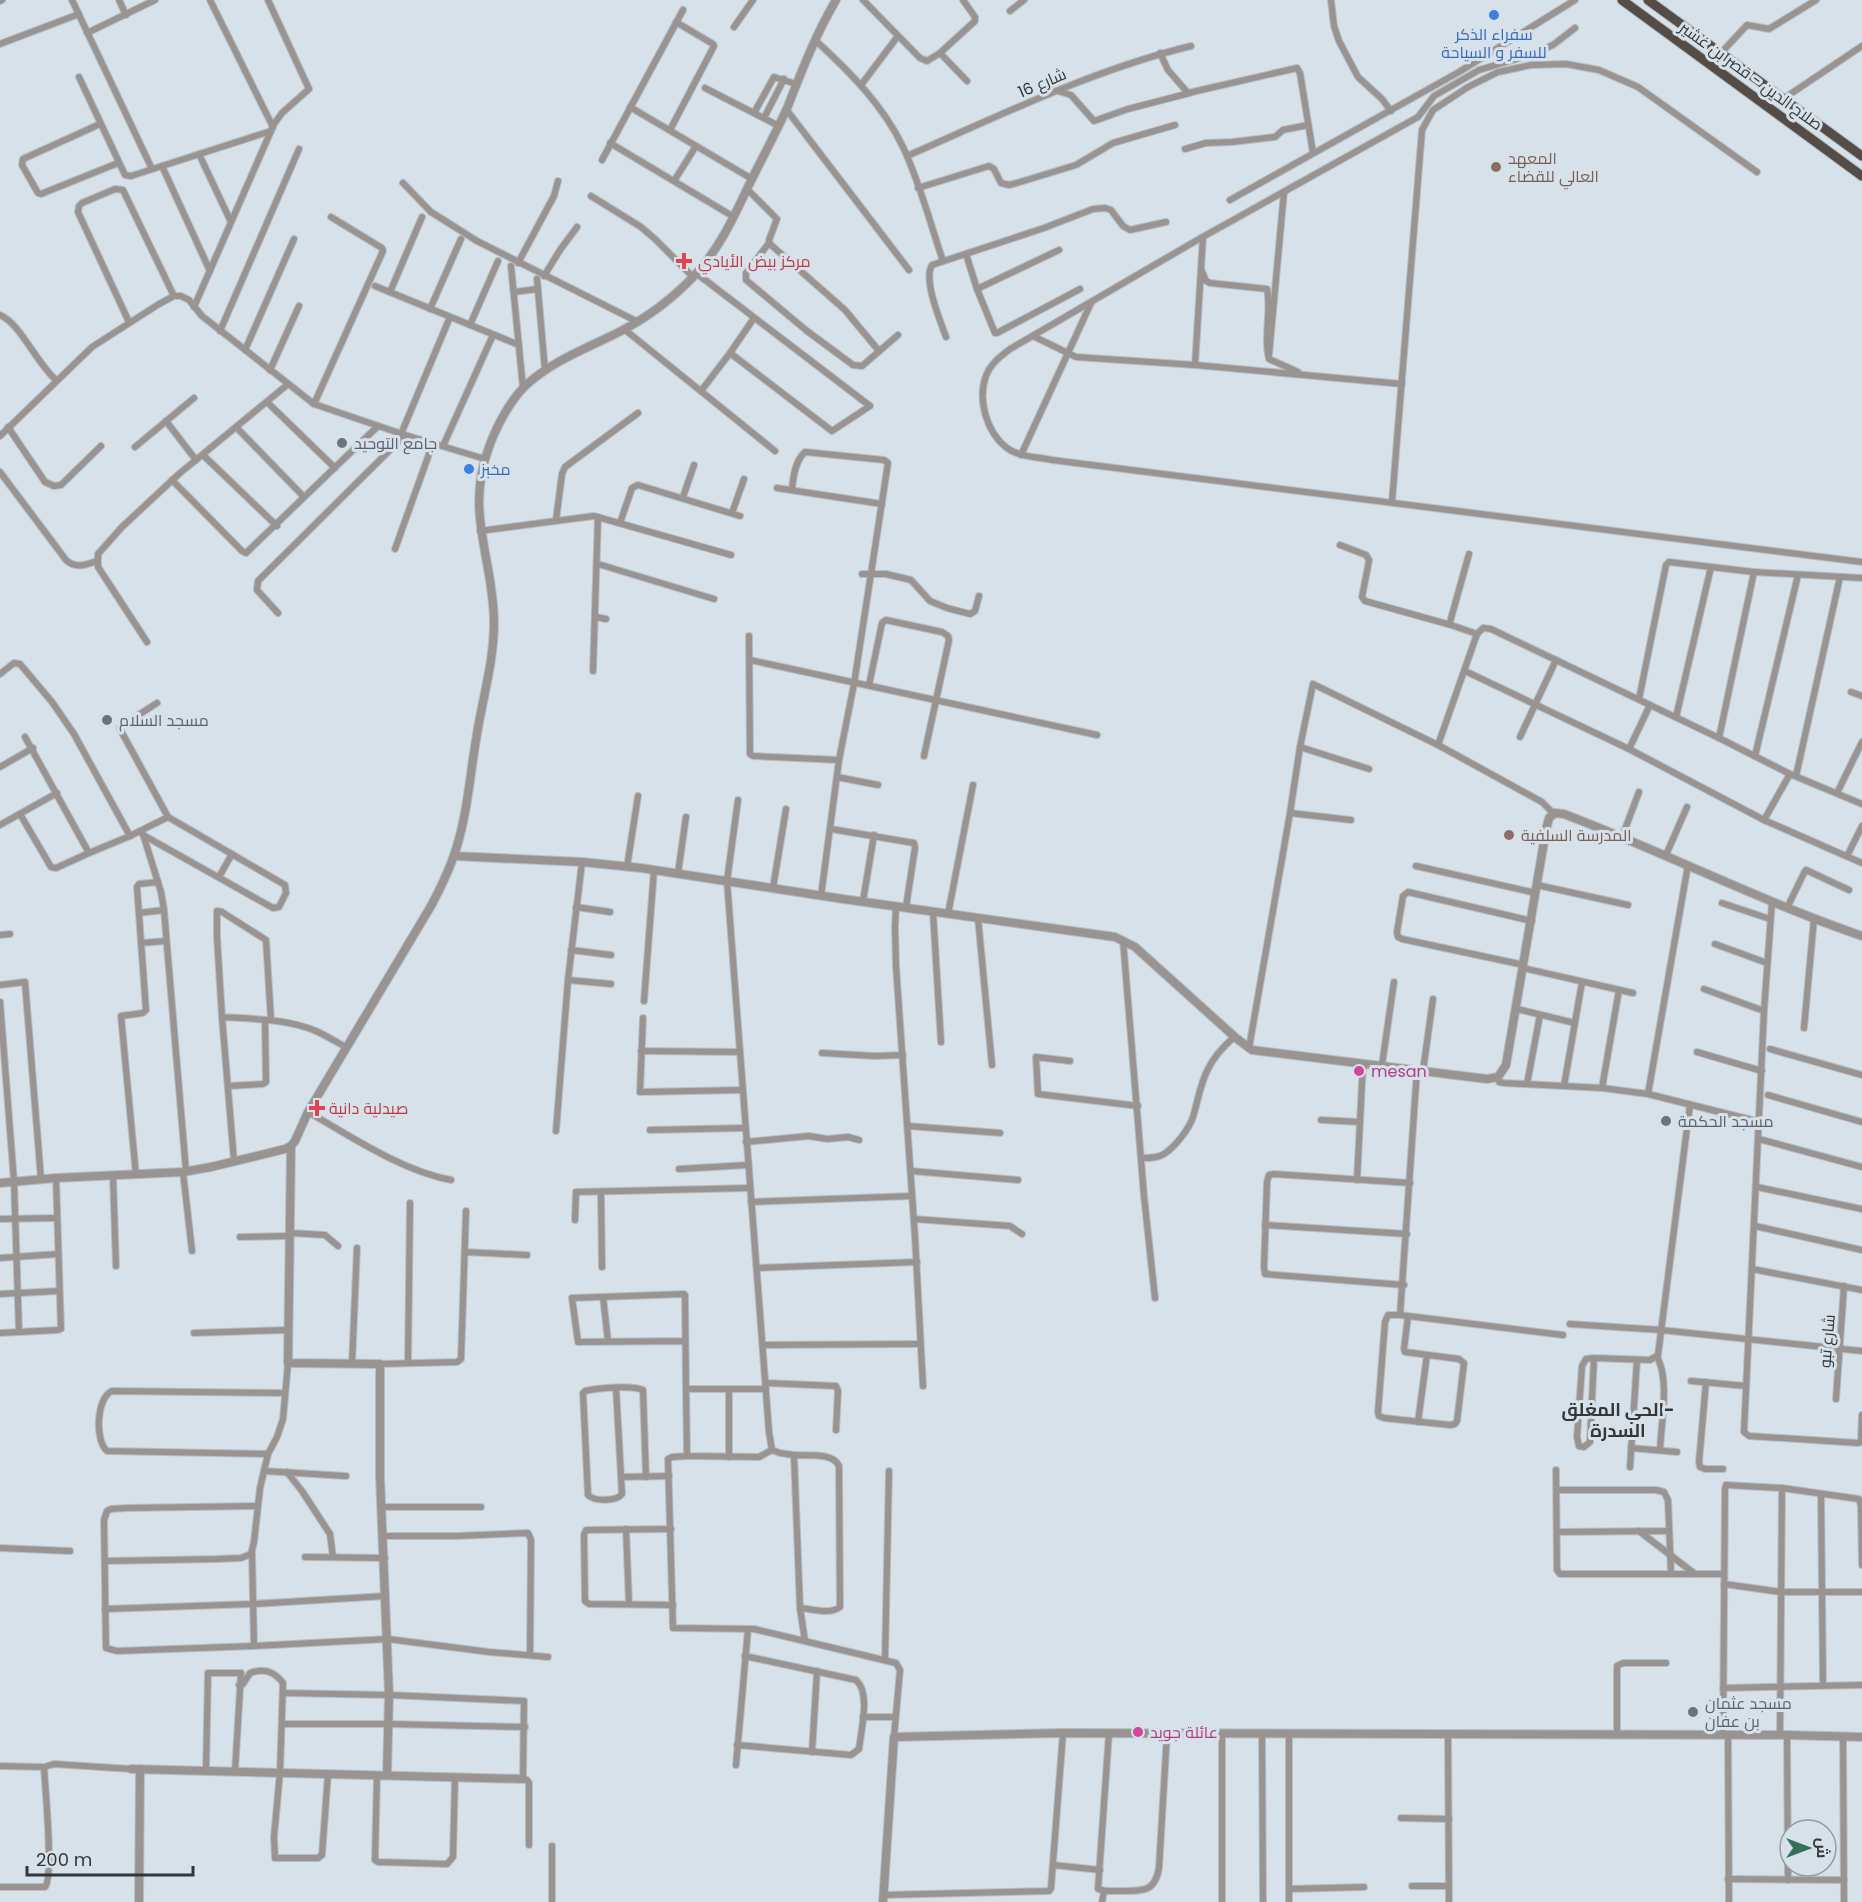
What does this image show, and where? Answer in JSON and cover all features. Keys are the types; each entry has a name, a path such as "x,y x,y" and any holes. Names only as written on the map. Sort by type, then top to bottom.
{"highway":[{"name":"صلاح الدين - قصر بن غشير","path":"1622,0 1633,4 1862,176"},
{"path":"1647,0 1862,156"}],"street":[{"path":"72,0 152,169"},
{"path":"119,0 126,15"},
{"path":"210,0 272,129"},
{"path":"194,307 272,129 282,113 309,89 268,0"},
{"path":"735,27 753,0"},
{"path":"254,1646 252,1552 257,1506 268,1454 282,1425 288,1363 291,1146 308,1112 431,906 454,856 464,816 493,640 493,602 478,507 479,485 485,459 496,430 523,388 545,370 573,353 638,322 680,291 695,275 720,242 734,217 786,110 819,28 836,0"},
{"path":"863,0 924,61 940,53 975,21 975,17 963,0"},
{"path":"1010,11 1024,0"},
{"path":"1331,0 1334,26 1339,41 1358,78 1382,99 1391,111"},
{"path":"1230,200 1460,72 1575,0"},
{"path":"1720,54 1748,24 1769,29 1816,0"},
{"path":"87,33 152,1"},
{"path":"602,160 683,10"},
{"path":"0,44 79,14"},
{"path":"670,130 714,46 676,22"},
{"path":"1575,28 1553,45 1470,75 1434,96 1418,117 1203,237 1010,349 993,362 986,376 982,396 985,413 995,436 1007,448 1021,455 1862,562"},
{"path":"861,85 898,36"},
{"path":"815,40 861,85 885,116 907,156 943,261"},
{"name":"شارع 16","path":"907,156 1126,64 1191,46"},
{"path":"1783,99 1862,46"},
{"path":"940,53 967,81"},
{"path":"1161,53 1168,70 1186,92 1190,93"},
{"path":"1392,502 1422,130 1433,110 1468,87 1498,72 1531,65 1563,64 1599,70 1638,87 1756,172"},
{"path":"1058,91 1071,95 1094,121 1128,109 1297,68 1300,73 1313,153"},
{"path":"754,113 774,77 796,84"},
{"path":"79,78 118,163 124,174 128,176 272,129"},
{"path":"764,118 784,79"},
{"path":"705,88 777,125"},
{"path":"630,106 752,179"},
{"path":"786,110 909,270"},
{"path":"100,124 22,159 21,163 40,194 118,163"},
{"path":"918,188 989,166 994,169 1001,183 1009,185 1076,165 1113,143 1175,125"},
{"path":"1185,149 1206,143 1275,137 1283,130 1308,125"},
{"path":"610,143 734,217"},
{"path":"674,181 696,146"},
{"path":"220,331 299,149"},
{"path":"199,154 231,222"},
{"path":"162,166 210,271"},
{"path":"518,263 554,196 558,181"},
{"path":"403,183 432,212 448,224 518,263 638,322"},
{"path":"129,322 78,212 82,203 115,189 123,190 174,296"},
{"path":"747,189 777,219 769,243 746,273 746,280 755,289 854,365 862,366 898,335"},
{"path":"1269,359 1281,203 1284,191"},
{"path":"591,196 641,227 695,275 870,406 832,431 729,353"},
{"path":"946,337 934,306 929,270 932,265 1100,208 1111,210 1123,226 1130,230 1166,222"},
{"path":"390,292 422,216"},
{"path":"314,404 383,251 382,248 331,217"},
{"path":"544,276 564,243 577,227"},
{"path":"1195,365 1203,237"},
{"path":"245,350 294,239"},
{"path":"430,309 460,239"},
{"path":"769,243 844,310 879,351"},
{"path":"977,289 1059,250"},
{"path":"966,254 993,330 997,333 1080,289"},
{"path":"470,325 498,261"},
{"path":"511,266 523,388"},
{"path":"1201,269 1206,281 1210,283 1267,289 1265,347 1269,359 1306,375"},
{"path":"537,279 545,370"},
{"path":"375,286 519,345"},
{"path":"514,292 538,289"},
{"path":"0,436 92,347 174,296 185,298 220,331 314,404 485,459"},
{"path":"1021,455 1091,302"},
{"path":"270,370 299,306"},
{"path":"0,315 9,320 56,380"},
{"path":"278,612 257,590 258,581 403,434 450,317"},
{"path":"701,391 754,318"},
{"path":"624,329 775,451"},
{"path":"443,446 493,334"},
{"path":"1033,336 1076,357 1195,365 1402,384"},
{"path":"147,642 98,567 98,554 122,527 172,480 287,385"},
{"path":"135,447 194,398"},
{"path":"267,402 335,468"},
{"path":"556,520 565,467 638,413"},
{"path":"166,421 196,460"},
{"path":"172,480 244,553 249,552 378,426"},
{"path":"8,428 45,482 54,486 61,485 101,446"},
{"path":"236,428 304,497"},
{"path":"396,549 433,443"},
{"path":"792,490 794,474 800,457 805,452 884,460 889,466 854,684 839,760 821,896"},
{"path":"203,455 277,526"},
{"path":"683,497 694,465"},
{"path":"0,472 70,564 78,566 97,561"},
{"path":"620,523 632,488 635,486 683,497 736,515 744,479"},
{"path":"777,488 882,504"},
{"path":"480,531 556,520 598,517 731,555"},
{"path":"593,671 598,517"},
{"path":"1340,545 1366,555 1369,560 1362,597 1365,601 1477,634"},
{"path":"1451,625 1450,618 1469,554"},
{"path":"1639,699 1666,565 1672,561 1754,572 1862,578"},
{"path":"598,564 714,599"},
{"path":"1676,717 1711,567"},
{"path":"1719,738 1754,572"},
{"path":"862,574 886,574 911,580 930,601 970,614 975,611 979,596"},
{"path":"1755,756 1798,575"},
{"path":"1764,820 1793,775 1840,578"},
{"path":"596,617 606,619"},
{"path":"869,685 882,623 886,620 942,632 948,636 924,756"},
{"path":"1438,745 1477,634 1484,628 1491,629 1639,699 1793,775 1862,804"},
{"path":"749,636 751,754 839,760"},
{"path":"750,660 1097,735"},
{"path":"1520,737 1556,660"},
{"path":"0,674 14,663 20,664 52,702 88,756 130,836"},
{"path":"1465,671 1629,749 1764,820 1862,862"},
{"path":"1249,1048 1300,747 1313,684 1438,745 1542,802 1553,813 1564,814 1622,837 1772,902 1862,936"},
{"path":"1851,692 1862,696"},
{"path":"143,833 273,908 279,907 286,893 286,886 168,817 120,729 157,703"},
{"path":"1629,749 1650,705"},
{"path":"25,737 89,853"},
{"path":"1300,747 1369,769"},
{"path":"1837,793 1861,747"},
{"path":"0,767 33,748"},
{"path":"837,777 878,785"},
{"path":"948,914 973,785"},
{"path":"1622,837 1640,792"},
{"path":"0,825 57,793"},
{"path":"627,867 638,796"},
{"path":"738,800 727,881 772,1450"},
{"path":"1666,855 1687,807"},
{"path":"773,888 786,809"},
{"path":"1290,813 1351,820"},
{"path":"454,856 582,862 654,870 821,896 1109,935 1123,939 1144,955 1234,1036 1249,1048 1259,1052 1491,1079 1498,1077 1506,1065 1547,825 1553,813"},
{"path":"21,814 51,867 56,868 130,836 143,833 168,817"},
{"path":"678,873 686,817"},
{"path":"1847,856 1862,826"},
{"path":"831,829 909,841 914,844 906,907"},
{"path":"143,833 164,910 192,1251"},
{"path":"862,901 874,835"},
{"path":"219,878 232,854"},
{"path":"556,1131 568,980 582,862"},
{"path":"1648,1094 1688,865"},
{"path":"1416,866 1628,905"},
{"path":"644,1001 654,870"},
{"path":"1787,908 1806,870 1849,891"},
{"path":"136,1175 122,1016 143,1013 146,1010 137,886 158,882"},
{"path":"1532,921 1407,892 1403,896 1397,934 1400,939 1633,993"},
{"path":"1772,902 1764,1011 1757,1187 1743,1429 1749,1436 1858,1443 1861,1442 1862,1415"},
{"path":"1722,903 1770,919"},
{"path":"576,906 610,912"},
{"path":"896,906 895,933 917,1262 922,1386"},
{"path":"139,913 164,910"},
{"path":"228,1086 265,1083 267,1079 266,940 219,911 216,915 222,1017 234,1161"},
{"path":"933,912 941,1042"},
{"path":"978,918 992,1065"},
{"path":"1804,1028 1814,919"},
{"path":"0,935 10,934"},
{"path":"1123,939 1155,1298"},
{"path":"141,943 166,941"},
{"path":"1715,944 1767,963"},
{"path":"571,950 611,955"},
{"path":"568,980 611,984"},
{"path":"0,985 25,982 41,1179"},
{"path":"1382,1065 1395,982"},
{"path":"1564,1086 1582,982"},
{"path":"1704,989 1764,1011"},
{"path":"1602,1088 1619,990"},
{"path":"1400,1315 1420,1070 1433,999"},
{"path":"0,1002 14,1181 19,1332"},
{"path":"1517,1009 1575,1023"},
{"path":"1527,1084 1540,1014"},
{"path":"222,1017 268,1020 316,1031 346,1047"},
{"path":"643,1018 639,1090 642,1093 743,1090"},
{"path":"1142,1158 1164,1154 1188,1126 1208,1069 1234,1036"},
{"path":"1770,1049 1862,1075"},
{"path":"641,1051 740,1053"},
{"path":"1698,1052 1762,1071"},
{"path":"822,1053 875,1056 903,1054"},
{"path":"1070,1061 1036,1057 1038,1094 1138,1106"},
{"path":"1357,1180 1363,1064"},
{"path":"1498,1077 1502,1083 1602,1088 1648,1094 1760,1122"},
{"path":"1768,1095 1862,1122"},
{"path":"1660,1450 1664,1380 1662,1366 1657,1357 1690,1105"},
{"path":"308,1112 413,1169 433,1177 451,1180"},
{"path":"1321,1120 1360,1122"},
{"path":"908,1126 1000,1133"},
{"path":"650,1130 745,1128"},
{"path":"746,1142 809,1136 827,1139 848,1137 859,1140"},
{"path":"1759,1139 1862,1167"},
{"path":"0,1183 185,1171 291,1146"},
{"path":"680,1169 748,1165"},
{"path":"911,1171 1018,1180"},
{"path":"1404,1285 1265,1274 1267,1179 1270,1174 1410,1183"},
{"path":"113,1176 116,1266"},
{"path":"0,1333 60,1330 56,1178"},
{"path":"1757,1187 1862,1209"},
{"path":"575,1220 575,1192 750,1188"},
{"path":"601,1192 602,1267"},
{"path":"751,1202 912,1196"},
{"path":"408,1363 410,1203"},
{"path":"288,1363 380,1364 457,1362 461,1359 466,1211"},
{"path":"0,1219 57,1218"},
{"path":"914,1219 1010,1226 1022,1234"},
{"path":"1265,1225 1407,1234"},
{"path":"1755,1226 1862,1250"},
{"path":"240,1237 290,1234 325,1235 338,1246"},
{"path":"352,1364 357,1248"},
{"path":"465,1252 527,1255"},
{"path":"0,1258 58,1254"},
{"path":"757,1268 917,1262"},
{"path":"1752,1269 1862,1290"},
{"name":"شارع تبو","path":"1836,1399 1844,1286"},
{"path":"0,1294 59,1291"},
{"path":"686,1341 579,1342 572,1300 574,1297 684,1294 686,1341 687,1389 687,1456"},
{"path":"603,1297 608,1341"},
{"path":"1408,1316 1404,1350 1464,1362 1457,1421 1455,1425 1384,1418 1378,1414 1385,1318 1389,1314 1400,1315 1563,1335"},
{"path":"1570,1324 1661,1330 1862,1350"},
{"path":"194,1333 289,1330"},
{"path":"763,1345 920,1344"},
{"path":"1418,1422 1427,1355"},
{"path":"1594,1358 1590,1442 1584,1447 1579,1446 1577,1437 1582,1366 1586,1359 1594,1358 1650,1360 1657,1357"},
{"path":"1630,1467 1637,1360"},
{"path":"380,1364 381,1507 385,1558 389,1695 387,1775"},
{"path":"1691,1381 1746,1386"},
{"path":"1706,1382 1699,1462 1700,1467 1705,1469 1723,1469"},
{"path":"687,1389 729,1390 766,1386 836,1386 838,1391 836,1430"},
{"path":"616,1388 623,1491 620,1497 594,1499 589,1497 583,1393 588,1390 616,1388 639,1388 644,1392 646,1477"},
{"path":"729,1390 729,1457"},
{"path":"268,1454 107,1451 100,1440 102,1401 105,1395 112,1391 285,1394"},
{"path":"1631,1448 1677,1452"},
{"path":"800,1608 831,1611 840,1607 839,1466 836,1460 830,1457 794,1455 772,1450 759,1457 669,1458 672,1625 675,1629 748,1629 885,1660 896,1663 900,1667 883,1898 1047,1892 1051,1888 1063,1733"},
{"path":"794,1455 800,1608 805,1641"},
{"path":"1557,1470 1557,1570 1560,1574 1724,1574"},
{"path":"264,1471 346,1476"},
{"path":"885,1660 890,1471"},
{"path":"287,1472 330,1534 333,1557"},
{"path":"622,1477 669,1476"},
{"path":"1729,1902 1723,1688 1726,1485 1782,1488 1855,1498 1861,1502 1862,1565"},
{"path":"1782,1488 1781,1686 1788,1880"},
{"path":"1557,1490 1660,1491 1667,1497 1671,1573"},
{"path":"1821,1494 1823,1685"},
{"path":"257,1506 111,1509 106,1513 104,1520 105,1645 108,1649 254,1646 388,1639 548,1657"},
{"path":"381,1507 481,1507"},
{"path":"626,1529 629,1604"},
{"path":"670,1529 585,1531 585,1601 589,1604 673,1605"},
{"path":"1639,1531 1695,1574"},
{"path":"1557,1532 1669,1531"},
{"path":"383,1536 528,1533 531,1540 530,1655"},
{"path":"0,1548 70,1551"},
{"path":"106,1561 218,1559 245,1557 252,1552"},
{"path":"305,1557 385,1558"},
{"path":"1724,1584 1781,1592 1862,1592"},
{"path":"105,1609 386,1596"},
{"path":"736,1765 748,1629"},
{"path":"737,1744 854,1754 859,1749 863,1717 864,1694 856,1680 745,1656"},
{"path":"1617,1735 1617,1666 1623,1663 1666,1663"},
{"path":"239,1685 243,1684 250,1672 263,1669 275,1673 283,1683 280,1772 274,1837 275,1858 318,1858 322,1855 328,1774"},
{"path":"812,1752 817,1671"},
{"path":"206,1770 208,1673 241,1673 235,1771"},
{"path":"1723,1688 1862,1685"},
{"path":"283,1693 523,1700 525,1702 523,1779"},
{"path":"863,1717 896,1717"},
{"path":"282,1724 525,1727"},
{"path":"894,1737 1063,1733 1862,1737"},
{"path":"1109,1733 1098,1889 1104,1892 1141,1891 1149,1888 1155,1882 1160,1868 1167,1734"},
{"path":"1222,1734 1222,1902"},
{"path":"1262,1734 1263,1902"},
{"path":"1289,1734 1289,1902"},
{"path":"1448,1735 1449,1902"},
{"path":"1843,1736 1844,1902"},
{"path":"0,1766 44,1767 54,1764 131,1769 523,1779 529,1784 529,1845"},
{"path":"0,1887 45,1887 49,1882 44,1767"},
{"path":"139,1902 140,1769"},
{"path":"377,1775 375,1860 378,1862 447,1864 453,1857 455,1777"},
{"path":"1401,1818 1449,1819"},
{"path":"552,1846 552,1902"},
{"path":"1053,1864 1100,1870"},
{"path":"1728,1879 1844,1880"},
{"path":"1412,1886 1449,1886"},
{"path":"1289,1889 1364,1887"},
{"path":"1102,1902 1104,1892"}],"place":[{"name":"سفراء الذكر للسفر و السياحة","path":"1494,15"},
{"name":"المعهد العالي للقضاء","path":"1496,167"},
{"name":"مركز بيض الأيادي","path":"684,261"},
{"name":"جامع التوحيد","path":"342,443"},
{"name":"مخبز","path":"469,469"},
{"name":"مسجد السلام","path":"107,720"},
{"name":"المدرسة السلفية","path":"1509,835"},
{"name":"mesan","path":"1359,1071"},
{"name":"صيدلية دانية","path":"317,1108"},
{"name":"مسجد الحكمة","path":"1666,1121"},
{"name":"مسجد عثمان بن عفان","path":"1693,1712"},
{"name":"عائلة جويد","path":"1138,1732"}],"district":[{"name":"الحي المغلق- السدرة","path":"1618,1419"}]}
